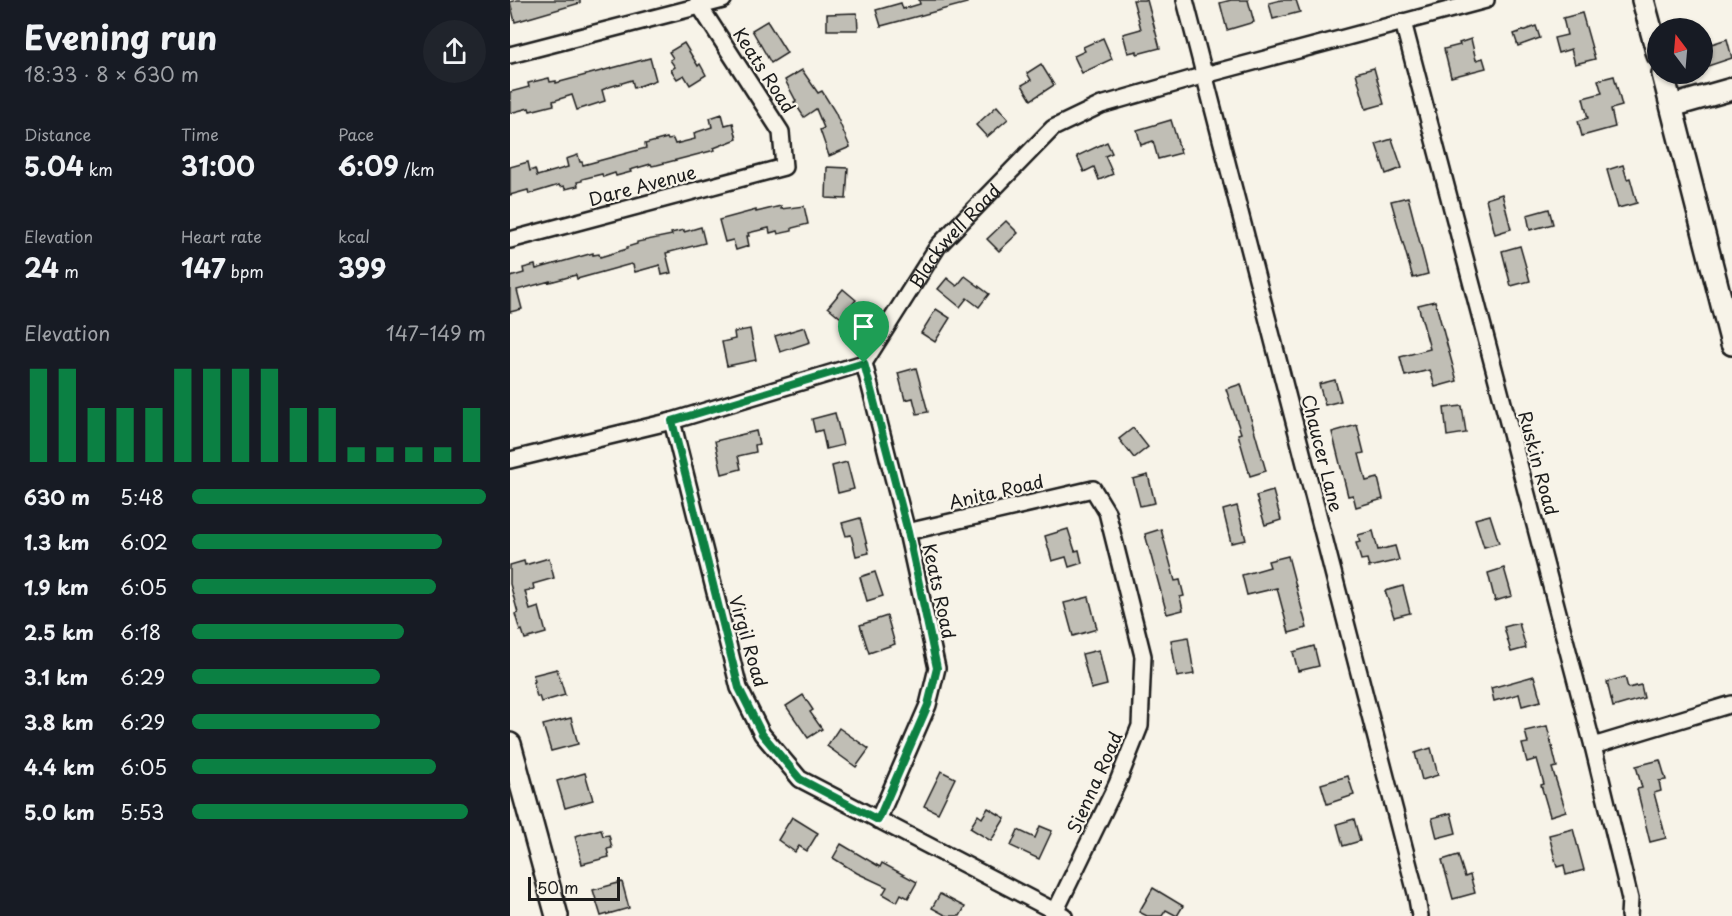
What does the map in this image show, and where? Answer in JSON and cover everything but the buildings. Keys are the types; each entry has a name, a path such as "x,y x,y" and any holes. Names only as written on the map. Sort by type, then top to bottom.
{"main road":[{"path":"1642,0 1647,18"},
{"path":"1666,84 1732,344"},
{"path":"1672,106 1732,89"},
{"path":"510,744 557,916"}],"street":[{"path":"510,55 699,2 723,0"},
{"name":"Chaucer Lane","path":"1185,0 1416,893 1420,916"},
{"name":"Blackwell Road","path":"864,363 938,246 1053,128 1101,105 1486,0"},
{"name":"Keats Road","path":"699,2 781,132 784,167"},
{"name":"Ruskin Road","path":"1403,22 1593,746 1630,899 1629,916"},
{"name":"Dare Avenue","path":"510,240 784,167"},
{"path":"510,460 672,421 864,363"},
{"name":"Keats Road","path":"864,363 908,532 937,668 928,705 878,820"},
{"name":"Virgil Road","path":"672,421 739,688 762,734 800,779 1060,914"},
{"name":"Anita Road","path":"908,532 1093,489"},
{"name":"Sienna Road","path":"1060,914 1118,784 1140,726 1143,656 1107,512 1093,489"},
{"path":"1593,746 1732,704"}],"route":[{"path":"864,363 908,532 937,668 928,705 878,820 800,779 762,734 739,688 672,421 864,363"}]}
